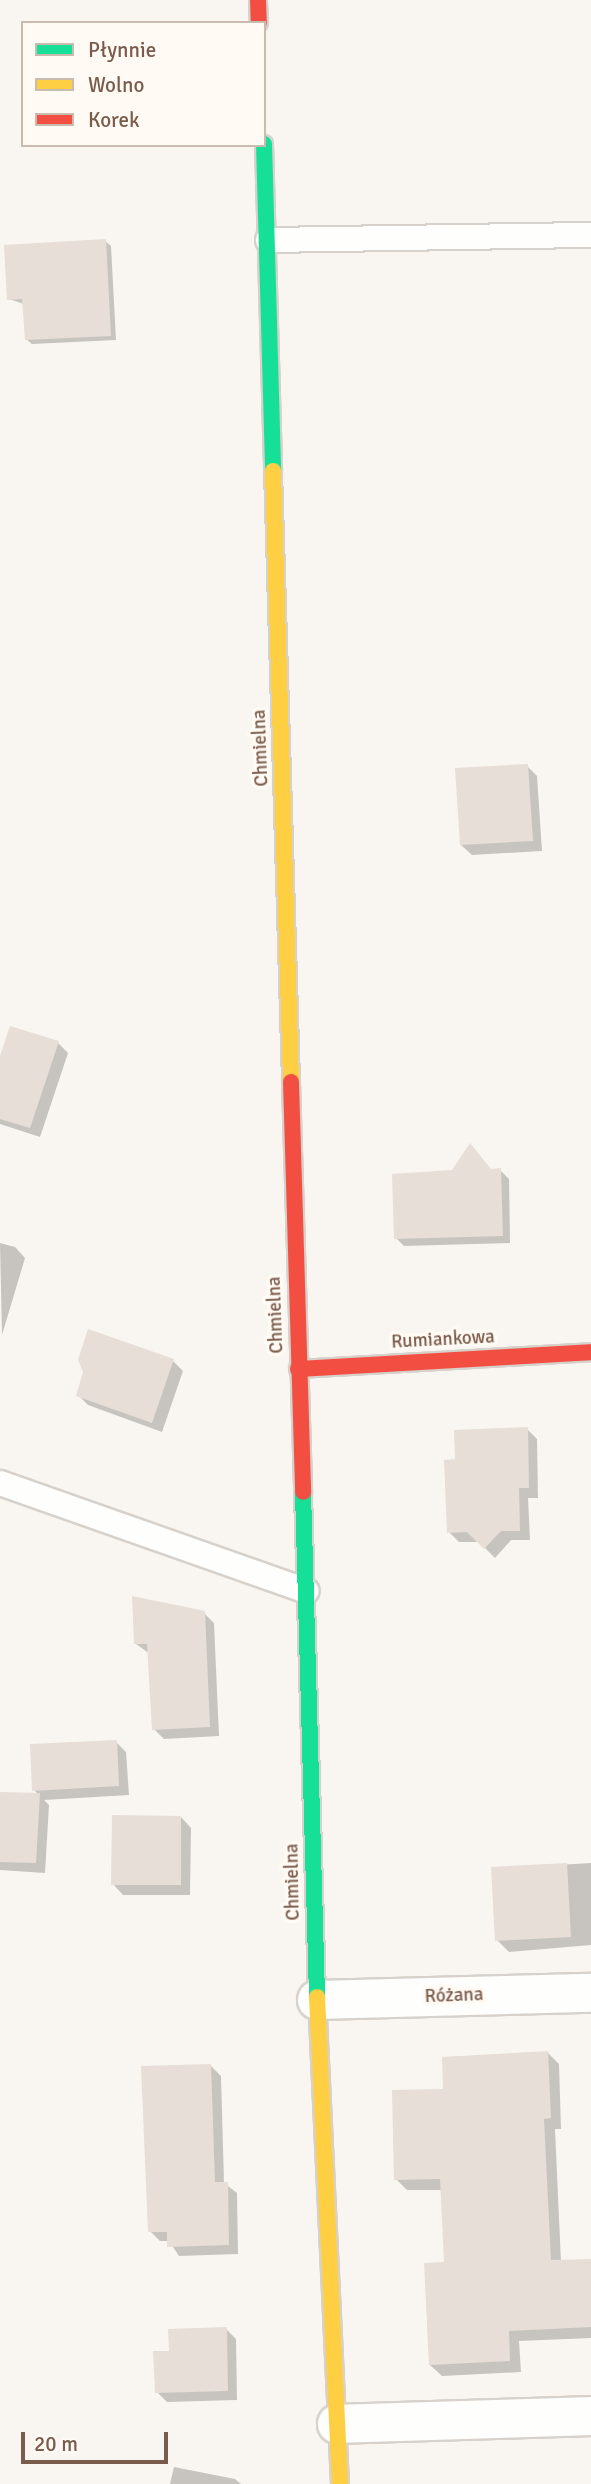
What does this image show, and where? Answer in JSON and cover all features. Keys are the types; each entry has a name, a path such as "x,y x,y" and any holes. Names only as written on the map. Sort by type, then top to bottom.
{"street":[{"path":"258,0 259,21"},
{"name":"Chmielna","path":"264,147 317,2000 340,2484"},
{"name":"Rumiankowa","path":"298,1369 591,1352"},
{"name":"Różana","path":"317,2000 591,1993"},
{"path":"337,2424 591,2416"}],"lane":[{"path":"268,240 591,235"},
{"path":"0,1483 307,1591"}],"building":[{"path":"106,239 111,336 25,340 22,299 7,300 4,245"},
{"path":"528,764 533,841 460,845 455,768"},
{"path":"10,1026 59,1041 30,1128 0,1119 0,1056"},
{"path":"470,1143 491,1169 501,1168 503,1236 394,1239 392,1174 452,1170"},
{"path":"88,1329 174,1359 152,1423 76,1396 83,1372 78,1360"},
{"path":"528,1427 529,1488 519,1488 520,1531 501,1531 484,1549 467,1532 447,1533 444,1460 455,1459 454,1430"},
{"path":"132,1596 205,1611 210,1727 152,1730 147,1644 134,1644"},
{"path":"117,1740 119,1786 32,1791 30,1744"},
{"path":"0,1792 40,1793 36,1863 0,1862"},
{"path":"112,1815 181,1816 181,1885 111,1885"},
{"path":"567,1863 571,1937 495,1941 491,1867"},
{"path":"548,2051 551,2118 544,2119 551,2260 591,2259 591,2327 509,2331 510,2361 429,2365 424,2263 444,2262 440,2179 394,2180 392,2090 443,2089 442,2057"},
{"path":"211,2064 215,2182 228,2182 229,2245 167,2247 167,2232 148,2232 141,2066"},
{"path":"227,2327 228,2391 155,2393 153,2351 169,2351 168,2329"}],"traffic: fast":[{"path":"264,147 273,471"},
{"path":"303,1492 317,1997"}],"traffic: slow":[{"path":"273,471 291,1082"},
{"path":"317,1997 340,2484"}],"traffic: jam":[{"path":"258,0 259,21"},
{"path":"291,1082 303,1492"},
{"path":"298,1369 591,1352"}]}
